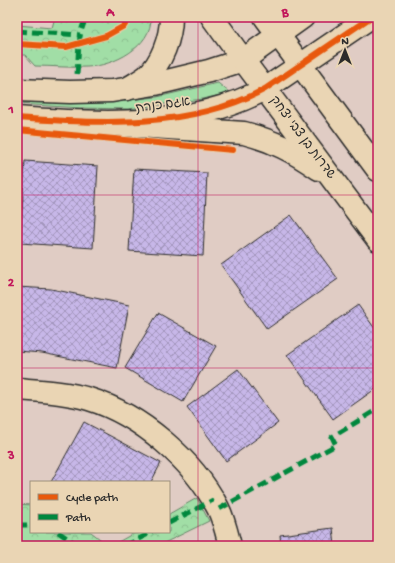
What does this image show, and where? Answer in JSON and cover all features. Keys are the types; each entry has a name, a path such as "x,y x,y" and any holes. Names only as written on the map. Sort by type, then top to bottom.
{"street":[{"path":"127,89 147,76 158,61 167,44 172,17"},
{"name":"שדרות בן צבי יצחק","path":"212,17 378,240"},
{"path":"265,17 378,170"},
{"name":"אגם כנרת","path":"17,90 70,92 112,91 201,73 243,60 303,17"},
{"name":"אגם כנרת","path":"17,118 93,123 120,122 192,114 219,108 265,89 372,17"},
{"path":"93,123 244,133 267,139 297,154 331,177"},
{"path":"17,389 58,393 88,399 114,408 140,423 160,439 186,464 203,485 219,509 230,546"}],"green space":[{"path":"55,17 151,17 150,28 138,46 119,59 108,63 87,67 35,66 25,55 17,55 17,25 52,28"},
{"path":"218,83 230,93 202,99 128,109 17,104 17,98 117,101 157,97"},
{"path":"197,498 209,521 158,546 111,546 134,533 170,533 170,513"},
{"path":"17,504 30,505 30,533 92,533 109,546 17,546"}],"building":[{"path":"25,161 98,166 93,248 20,243"},
{"path":"134,169 207,173 203,256 129,251"},
{"path":"291,215 338,279 267,329 221,265"},
{"path":"17,287 51,289 129,305 117,368 42,353 17,351"},
{"path":"358,305 378,333 378,387 333,419 287,355"},
{"path":"158,313 216,346 183,402 125,368"},
{"path":"238,369 278,423 226,461 187,407"},
{"path":"84,422 161,463 152,481 52,481"},
{"path":"333,528 335,546 281,546 280,535"}],"marked path":[{"path":"77,74 80,37 87,17"},
{"path":"17,31 80,35"},
{"path":"219,509 336,445 332,437 378,409"},
{"path":"170,522 213,500"},
{"path":"17,525 30,525"},
{"path":"60,533 79,546"},
{"path":"125,546 150,533"}],"cycle path":[{"path":"17,44 66,47 106,36 124,26 130,17"},
{"path":"17,118 80,122 144,121 207,111 236,102 265,89 371,17"},
{"path":"17,130 233,150"}]}
